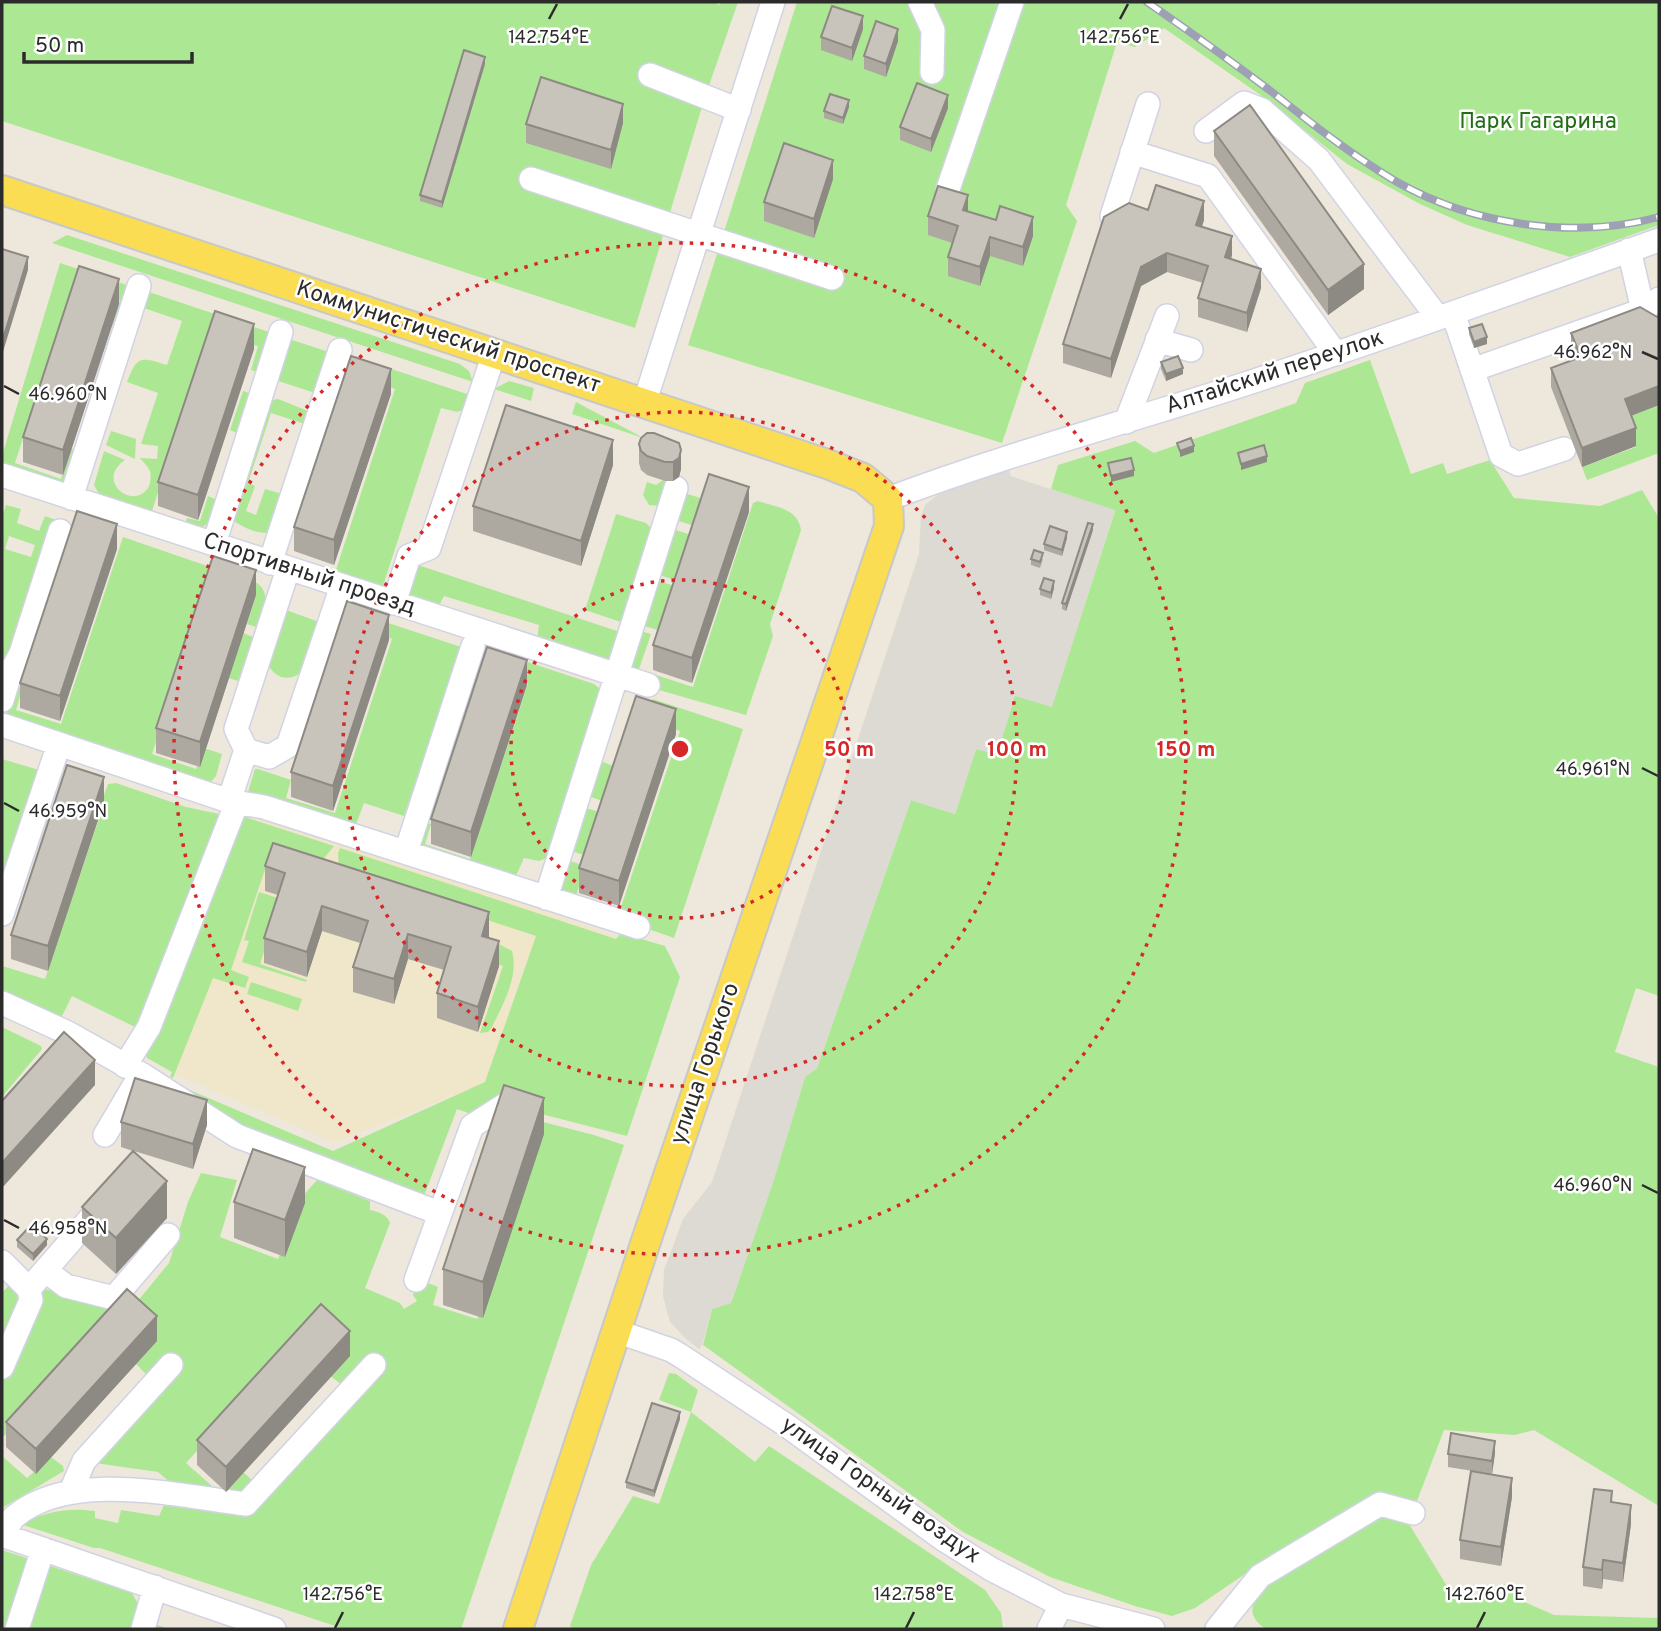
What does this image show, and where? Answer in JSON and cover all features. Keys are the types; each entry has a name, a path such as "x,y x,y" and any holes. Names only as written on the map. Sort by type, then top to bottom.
{"main road":[{"name":"Коммунистический проспект","path":"2,190 863,478 888,499"},
{"name":"улица Горького","path":"518,1629 616,1331 889,526 888,499"}],"street":[{"path":"920,2 933,30 932,72"},
{"path":"948,189 1012,2"},
{"path":"644,404 770,3"},
{"path":"650,75 738,110"},
{"path":"1206,131 1244,103 1262,110 1319,160 1445,316 1472,370 1501,455 1518,464 1564,449"},
{"path":"1112,216 1148,104"},
{"path":"1132,152 1208,176 1336,355"},
{"path":"531,179 832,278"},
{"name":"Алтайский переулок","path":"888,499 959,472 1336,355 1659,240"},
{"path":"1472,370 1651,304 1629,250"},
{"path":"71,498 139,286"},
{"path":"1126,422 1167,316"},
{"path":"214,544 281,332"},
{"path":"1157,340 1191,350"},
{"path":"105,1135 133,1070 233,802 246,750 236,729 340,350"},
{"path":"394,603 409,556 429,548 494,354"},
{"name":"Спортивный проезд","path":"2,475 648,685"},
{"path":"546,898 676,488"},
{"path":"2,700 6,673 21,653 60,531"},
{"path":"246,750 269,757 288,746 342,586"},
{"path":"405,852 473,646"},
{"path":"2,727 233,802 264,807 638,928"},
{"path":"2,914 59,744"},
{"path":"2,1003 68,1033 133,1070 237,1136 439,1213"},
{"path":"52,1051 68,1033"},
{"path":"416,1280 472,1126 508,1102"},
{"path":"29,1289 117,1187"},
{"path":"46,1271 66,1286 114,1298 168,1235"},
{"path":"2,1262 29,1289 31,1300 2,1367"},
{"name":"улица Горный воздух","path":"616,1331 681,1356 786,1425 943,1539 991,1569 1061,1605 1153,1629"},
{"path":"71,1491 84,1461 171,1365"},
{"path":"274,1629 3,1536 13,1518 41,1502 71,1491 124,1489 246,1504 374,1365"},
{"path":"1217,1629 1260,1576 1380,1504 1413,1513"},
{"path":"17,1629 43,1549"},
{"path":"142,1629 155,1587"},
{"path":"1049,1629 1061,1605"}],"shaded area":[{"path":"1009,470 1011,476 1115,510 1052,707 1015,696 997,755 976,749 955,814 911,800 817,1068 805,1077 773,1182 731,1303 712,1309 699,1349 670,1322 663,1296 664,1270 683,1219 712,1182 919,554 921,515 926,504 939,494"},
{"path":"257,818 543,910 674,957 622,1115 501,1076 335,1143 168,1071"}],"green space":[{"path":"2,2 711,2 720,5 721,2 738,2 705,97 635,328 2,121"},
{"name":"Парк Гагарина","path":"797,2 1659,2 1659,225 1570,257 1467,225 1420,204 1347,164 1259,94 1164,28 1135,47 1117,42 1066,205 1077,221 1002,443 688,345"},
{"path":"67,235 460,364 469,371 473,382 52,243"},
{"path":"60,263 133,287 119,328 112,326 120,300 73,285 15,463 61,479 71,449 76,450 69,479 62,486 2,467 2,456"},
{"path":"143,290 275,334 262,374 251,370 258,346 210,331 151,514 100,496 94,485 104,451 125,460 114,476 115,484 126,495 141,494 148,488 150,471 140,458 157,459 158,446 141,444 158,393 127,382 134,367 141,360 167,365 182,321 138,306"},
{"path":"286,338 332,353 318,394 272,379"},
{"path":"343,353 470,395 466,409 457,412 441,408 380,595 333,579 395,389 349,373 340,401 328,397"},
{"path":"1370,360 1411,474 1443,463 1447,474 1490,460 1514,498 1600,506 1642,490 1659,518 1659,996 1636,988 1615,1052 1659,1067 1659,1506 1534,1430 1515,1435 1444,1430 1417,1501 1382,1493 1267,1559 1195,1608 1172,1616 1050,1577 963,1532 703,1345 712,1309 732,1300 773,1182 805,1077 817,1068 911,800 955,814 976,749 997,754 1015,695 1052,706 1115,511 1051,489 1058,465 1135,441 1154,453 1296,403 1305,383"},
{"path":"509,381 534,388 531,401 494,389"},
{"path":"243,391 249,393 252,406 242,435 230,430"},
{"path":"278,399 308,411 313,423 280,525 275,530 264,533 235,522 231,508 264,409 272,400","holes":["271,413 305,424 282,494 265,489 256,515 246,511 255,486 248,483"]},
{"path":"576,402 640,436 640,437 572,414"},
{"path":"1659,405 1659,453 1587,480 1582,467 1636,447 1625,418"},
{"path":"111,431 136,439 135,459 106,445"},
{"path":"663,480 673,483 660,506 649,505 643,495 647,482 656,485"},
{"path":"681,492 707,500 698,527 672,519"},
{"path":"208,496 220,501 211,520 203,527 182,531 187,518 200,521"},
{"path":"758,501 791,513 801,530 770,624 773,636 746,715 652,688 656,675 693,687 753,503"},
{"path":"6,505 21,509 17,523 39,531 45,516 59,521 17,651 2,664 2,518","holes":["9,536 35,545 31,557 5,549"]},
{"path":"616,514 646,523 654,531 627,624 585,610"},
{"path":"669,528 695,536 680,582 654,573"},
{"path":"123,537 257,583 264,593 265,604 256,627 247,624 256,596 210,579 152,754 196,769 204,748 222,754 216,776 209,784 6,716 15,687 22,689 16,710 61,724"},
{"path":"415,564 623,633 611,663 537,640 539,625 444,596 439,606 411,596 403,599"},
{"path":"652,579 678,587 664,632 638,624"},
{"path":"283,609 322,623 302,672 287,678 278,676 268,664"},
{"path":"352,611 461,647 404,816 364,803 355,827 247,795 255,769 258,769 291,780 286,798 335,813 392,639 337,619"},
{"path":"637,630 651,634 637,675 625,664"},
{"path":"243,633 253,637 238,681 228,678"},
{"path":"483,650 491,650 594,684 602,694 547,858 539,861 524,858 515,878 417,855 420,820 431,824 425,844 470,859 528,684 484,670 475,699 461,694"},
{"path":"653,699 743,729 674,938 566,900 555,882 562,858 585,866 576,896 620,910 680,731 646,719"},
{"path":"2,759 39,770 2,892"},
{"path":"595,759 616,767 605,802 583,794"},
{"path":"116,783 186,807 224,815 194,893 190,892 186,901 166,966 161,965 139,1029 72,996 62,1016 57,1017 2,993 2,966 45,979 104,804 101,803 108,784"},
{"path":"580,806 602,813 587,856 565,849"},
{"path":"242,816 334,846 321,862 273,846 231,970 249,977 245,988 213,978 173,1078 170,1077 172,1072 146,1055 177,976 181,978 185,969 180,966 204,904 210,905 213,896 208,894"},
{"path":"340,848 616,939 621,933 665,946 680,977 627,1136 498,1103 482,1118 457,1109 424,1196 252,1132 159,1077 333,1151 485,1082 536,936 339,871"},
{"path":"259,892 281,899 260,964 307,980 306,982 242,962 249,941 244,940"},
{"path":"497,943 512,951 512,980 492,1027 488,1032 480,1033 503,966 484,960"},
{"path":"251,982 302,999 298,1011 247,994"},
{"path":"2,1027 41,1046 42,1049 2,1097"},
{"path":"496,1110 624,1145 461,1629 344,1629 20,1524 38,1516 66,1510 95,1511 95,1518 118,1523 121,1510 159,1516 164,1505 233,1515 243,1511 378,1361 369,1353 341,1384 329,1375 311,1325 186,1463 221,1494 242,1471 252,1480 233,1502 183,1493 158,1472 95,1463 160,1364 147,1375 135,1363 127,1314 2,1438 2,1374 41,1288 110,1308 132,1308 169,1263 188,1202 201,1173 237,1180 220,1237 278,1259 300,1199 317,1180 370,1201 370,1210 389,1220 365,1288 400,1303 404,1309 417,1301 413,1295 418,1279 438,1287 433,1305 477,1319 538,1129"},
{"path":"10,1284 21,1296 2,1357 2,1293"},
{"path":"669,1373 676,1374 698,1390 691,1412 659,1400"},
{"path":"691,1412 755,1462 769,1446 985,1590 1001,1613 1003,1629 572,1629 570,1626 591,1565 633,1496 659,1504"},
{"path":"2,1456 27,1478 51,1457 63,1466 64,1471 2,1508"},
{"path":"1378,1515 1409,1524 1458,1604 1506,1584 1520,1600 1554,1615 1659,1618 1659,1629 1266,1629 1258,1623 1252,1607 1265,1587 1295,1565"},
{"path":"2,1550 132,1593 138,1604 133,1617 169,1629 2,1629"}],"building":[{"path":"832,6 863,16 852,48 821,37"},
{"path":"876,21 898,29 886,64 864,56"},
{"path":"464,50 485,57 442,202 420,195"},
{"path":"541,77 623,104 611,150 526,124"},
{"path":"917,83 948,95 931,139 900,127"},
{"path":"830,94 849,100 843,118 824,111"},
{"path":"1250,105 1364,264 1328,290 1214,131"},
{"path":"784,143 833,160 814,219 764,202"},
{"path":"1156,185 1204,201 1196,225 1232,236 1225,257 1261,269 1247,313 1198,298 1208,266 1167,253 1141,267 1111,359 1063,344 1104,217 1129,203 1148,210"},
{"path":"938,186 968,195 963,210 996,220 1000,206 1033,217 1023,247 990,237 980,267 948,257 958,226 928,216"},
{"path":"2,249 28,257 2,342"},
{"path":"79,266 119,279 63,450 23,437"},
{"path":"1640,307 1659,318 1659,386 1625,399 1636,428 1582,448 1551,368 1581,357 1571,333"},
{"path":"215,311 254,324 198,495 158,482"},
{"path":"1482,324 1487,337 1474,342 1469,328"},
{"path":"351,356 391,369 334,540 294,527"},
{"path":"1178,356 1183,368 1166,374 1161,362"},
{"path":"506,405 613,440 581,541 473,506"},
{"path":"647,433 679,443 679,458 673,462 665,462 647,456 641,451 639,444"},
{"path":"1191,438 1194,446 1180,451 1177,443"},
{"path":"1264,445 1267,456 1241,464 1238,453"},
{"path":"1131,458 1134,470 1111,476 1108,463"},
{"path":"709,474 749,487 692,658 653,645"},
{"path":"77,511 117,524 60,696 20,683"},
{"path":"1088,523 1093,524 1066,604 1062,603"},
{"path":"1050,526 1067,532 1062,550 1044,544"},
{"path":"1034,550 1043,553 1040,562 1031,559"},
{"path":"213,556 256,570 200,742 156,728"},
{"path":"1044,578 1054,581 1051,593 1040,589"},
{"path":"347,601 389,615 333,786 291,772"},
{"path":"487,647 527,660 471,832 431,819"},
{"path":"636,696 676,709 619,881 579,868"},
{"path":"67,765 104,777 48,946 11,935"},
{"path":"273,843 489,912 482,936 499,941 478,1007 437,993 451,947 408,934 394,979 353,967 368,921 322,906 307,952 264,938 285,873 265,866"},
{"path":"64,1032 95,1060 2,1163 2,1101"},
{"path":"135,1078 207,1100 193,1144 121,1122"},
{"path":"504,1085 544,1098 483,1282 443,1269"},
{"path":"253,1149 305,1167 285,1220 234,1202"},
{"path":"133,1151 167,1181 116,1238 82,1207"},
{"path":"32,1224 47,1239 33,1254 17,1240"},
{"path":"127,1289 157,1316 36,1449 6,1422"},
{"path":"321,1304 350,1331 226,1467 197,1440"},
{"path":"652,1403 680,1412 654,1491 626,1482"},
{"path":"1451,1433 1495,1441 1492,1461 1448,1454"},
{"path":"1471,1471 1512,1478 1501,1547 1460,1540"},
{"path":"1594,1489 1612,1491 1611,1502 1631,1505 1623,1563 1603,1560 1602,1570 1583,1567"}],"railway":[{"path":"1147,2 1349,151 1397,182 1427,197 1491,218 1559,227 1627,224 1659,217"}]}
